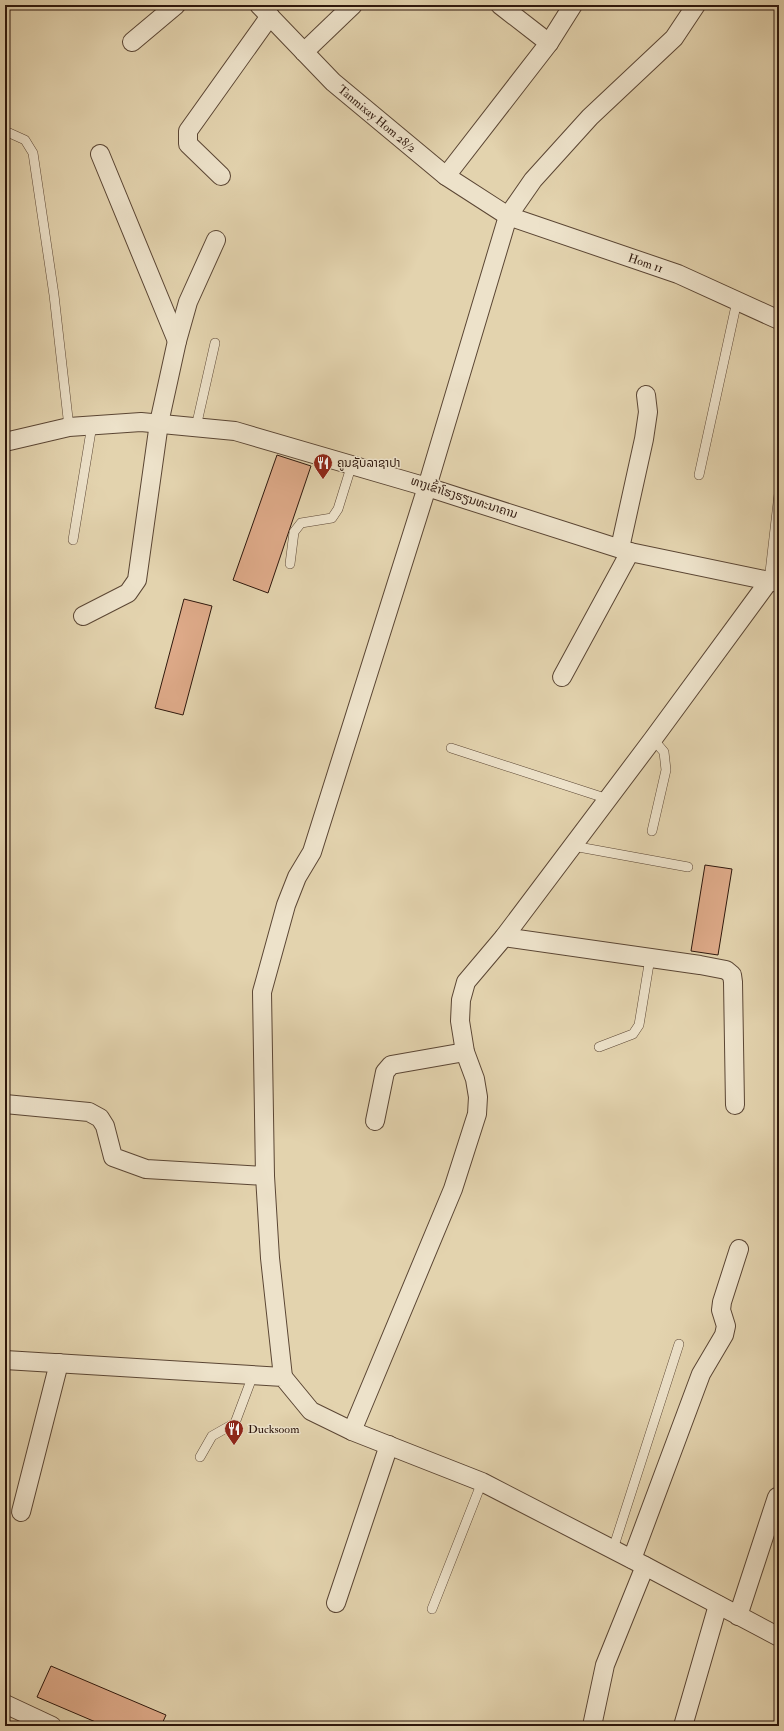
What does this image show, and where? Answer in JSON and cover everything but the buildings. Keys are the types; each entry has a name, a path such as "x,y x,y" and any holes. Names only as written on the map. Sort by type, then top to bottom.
{"street":[{"path":"132,42 176,5"},
{"path":"304,52 352,5"},
{"path":"500,5 549,43"},
{"path":"446,176 549,43 573,5"},
{"path":"696,5 674,38 590,117 533,180 508,216 427,487 312,852 297,877 286,905 262,992 264,1176 270,1258 283,1377 311,1411 352,1431 482,1482 638,1562 779,1638"},
{"path":"221,176 188,144 188,131 265,11"},
{"name":"Tanmixay Hom 28/2","path":"265,11 333,82 446,176 508,216"},
{"path":"100,154 178,341"},
{"name":"Hom 11","path":"508,216 678,274 779,320"},
{"path":"83,616 128,593 137,580 159,423 178,341 188,302 216,240"},
{"path":"562,677 625,550 648,412 646,395"},
{"name":"ທາງເຂົ້າໂຮງຮຽນທະນາຄານ","path":"5,442 69,427 141,422 235,431 352,464 625,550 774,582"},
{"path":"352,1431 453,1189 477,1114 478,1097 475,1079 465,1052 460,1021 461,1000 466,982 504,937 653,739 774,582"},
{"path":"504,937 726,970 732,975 735,1105"},
{"path":"375,1121 385,1072 391,1065 465,1052"},
{"path":"5,1104 89,1112 100,1118 105,1126 113,1157 146,1169 264,1176"},
{"path":"592,1726 605,1666 701,1374 724,1335 726,1326 721,1310 722,1302 739,1249"},
{"path":"5,1360 283,1377"},
{"path":"21,1512 59,1363"},
{"path":"336,1603 389,1445"},
{"path":"738,1616 777,1497"},
{"path":"683,1726 718,1605"},
{"path":"5,1704 52,1726"}],"lane":[{"path":"5,131 25,140 33,153 54,295 69,427"},
{"path":"699,475 737,301"},
{"path":"196,427 215,342"},
{"path":"73,540 92,425"},
{"path":"290,564 294,532 301,523 332,518 338,509 352,464"},
{"path":"774,582 779,494"},
{"path":"652,831 666,770 664,752 653,739"},
{"path":"451,748 608,799"},
{"path":"573,846 688,867"},
{"path":"599,1047 633,1034 639,1025 650,958"},
{"path":"613,1549 679,1344"},
{"path":"200,1457 212,1436 235,1423 253,1375"},
{"path":"432,1609 482,1482"}],"place":[{"name":"ຄູນຊັບລາຊາປາ","path":"323,480"},
{"name":"Ducksoom","path":"234,1446"}]}
